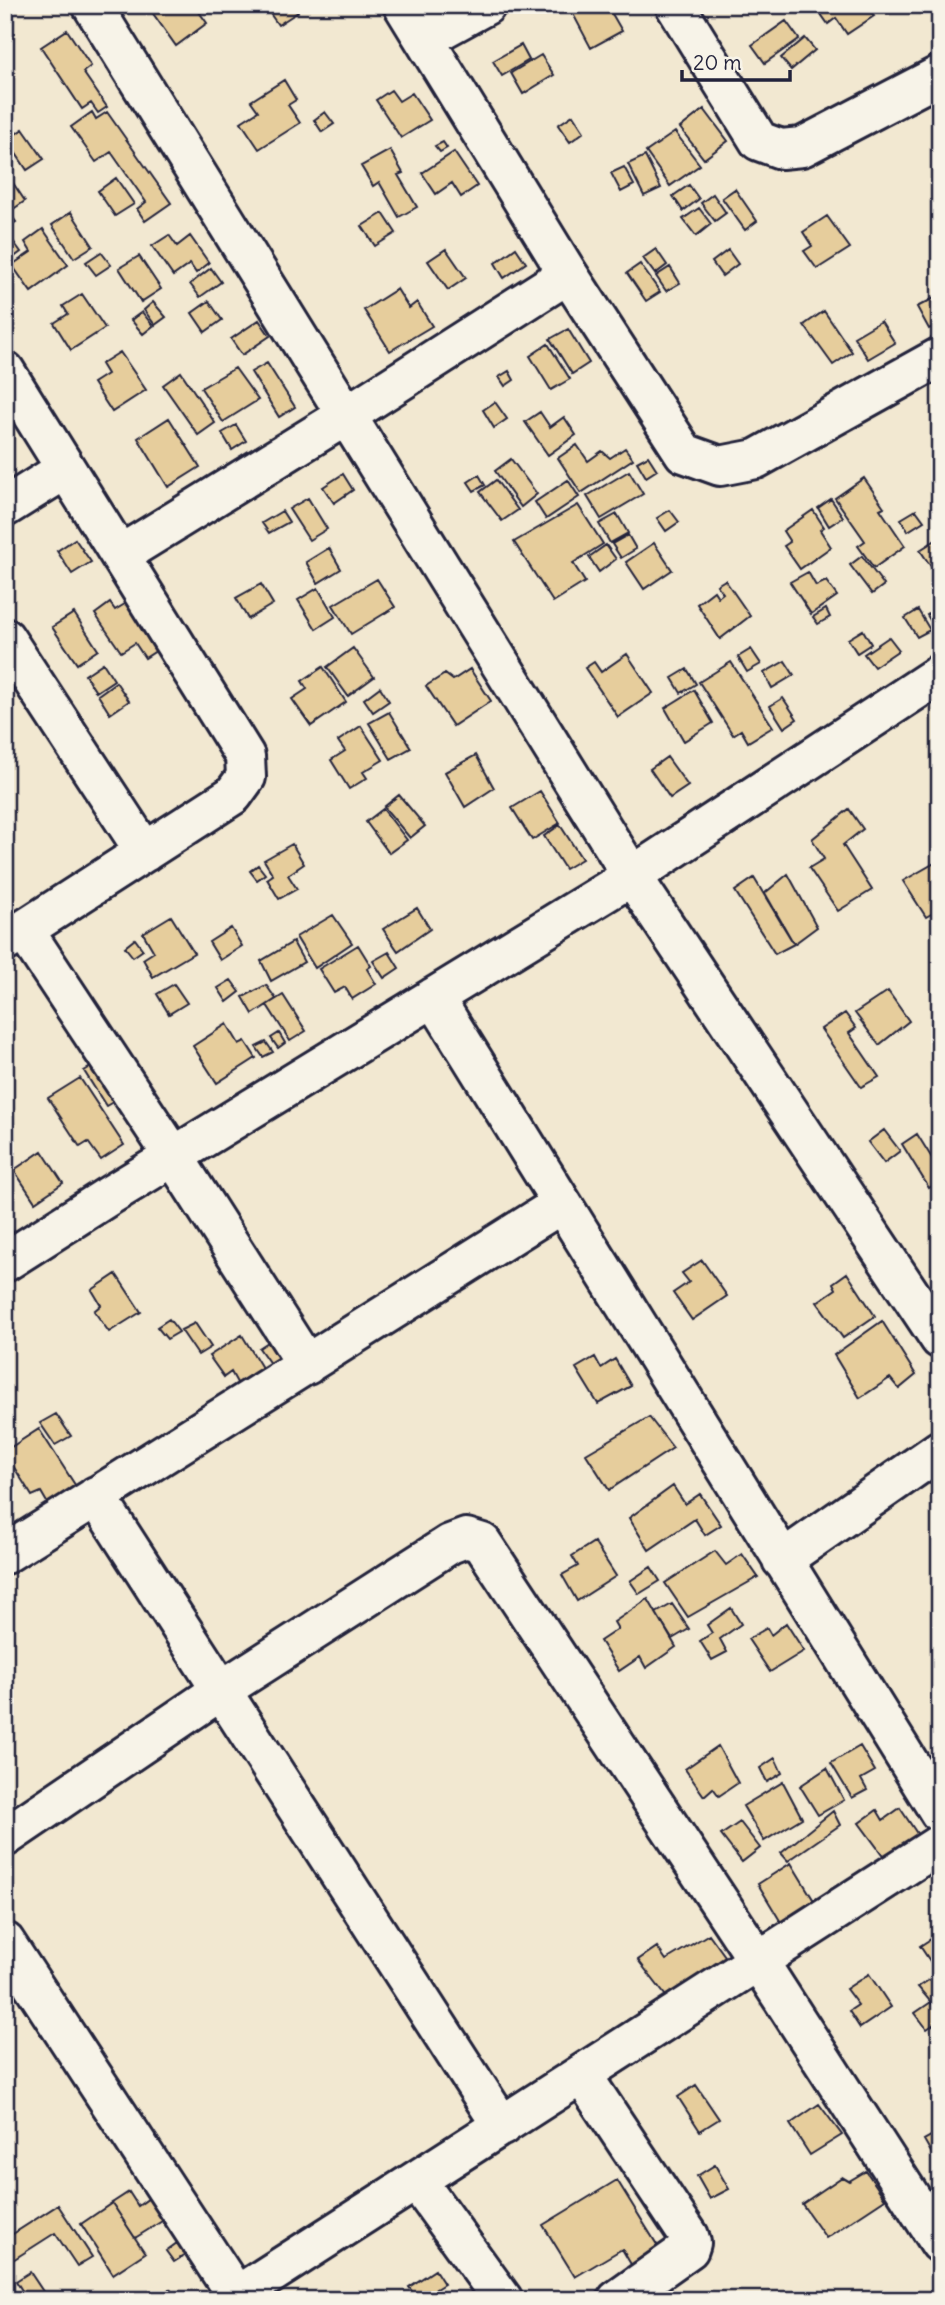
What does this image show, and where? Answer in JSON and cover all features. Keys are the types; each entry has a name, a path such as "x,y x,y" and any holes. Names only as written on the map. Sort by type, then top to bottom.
{"street":[{"path":"92,5 632,876 933,1315"},
{"path":"403,5 568,274 684,453 720,466 756,459 940,357"},
{"path":"425,39 486,5"},
{"path":"676,5 759,141 781,149 802,147 940,75"},
{"path":"120,555 568,274"},
{"path":"5,371 245,756 246,777 233,794 14,936 174,1157 307,1365"},
{"path":"5,507 66,469"},
{"path":"5,638 16,677 145,852"},
{"path":"5,1262 632,876 940,674"},
{"path":"434,997 940,1813"},
{"path":"5,1554 561,1204"},
{"path":"782,1560 940,1450"},
{"path":"96,1496 502,2126"},
{"path":"5,1837 220,1691 450,1544 466,1538 482,1544 759,1962 940,2243"},
{"path":"5,1942 235,2299 940,1844"},
{"path":"582,2075 689,2235 691,2243 689,2249 617,2300"},
{"path":"417,2180 503,2300"}],"building":[{"path":"147,5 194,5 207,23 176,46"},
{"path":"264,5 294,5 298,12 278,25"},
{"path":"584,5 607,5 622,31 591,48 572,12"},
{"path":"866,5 874,16 847,34 836,18 828,24 816,7"},
{"path":"786,21 799,39 765,63 752,45"},
{"path":"67,30 91,66 83,72 107,107 98,113 91,103 82,109 41,47"},
{"path":"805,38 815,50 791,70 781,58"},
{"path":"521,45 529,60 502,76 493,61"},
{"path":"541,55 554,75 523,94 511,73"},
{"path":"284,80 296,100 288,105 300,123 259,149 241,122 258,111 251,101"},
{"path":"391,90 399,101 412,93 430,120 401,138 376,100"},
{"path":"704,109 728,141 704,159 680,128"},
{"path":"92,112 96,119 107,112 171,203 145,221 137,209 146,202 111,152 96,162 71,127"},
{"path":"325,112 334,124 322,132 314,120"},
{"path":"573,115 584,132 570,142 558,125"},
{"path":"23,129 44,159 27,170 7,140"},
{"path":"675,132 700,165 670,186 646,152"},
{"path":"443,142 447,148 440,152 435,146"},
{"path":"940,146 940,182 932,167 939,163 932,150"},
{"path":"390,150 403,173 398,175 417,207 399,217 379,182 373,186 361,166"},
{"path":"454,152 477,186 461,197 452,183 436,194 422,173"},
{"path":"645,156 661,188 644,196 628,164"},
{"path":"624,167 634,185 621,192 611,173"},
{"path":"5,171 25,201 9,212 16,222 5,229"},
{"path":"116,178 134,204 115,216 98,191"},
{"path":"689,185 699,199 683,211 673,196"},
{"path":"735,189 757,221 745,230 722,198"},
{"path":"713,194 726,213 715,221 701,203"},
{"path":"699,208 711,224 696,236 683,219"},
{"path":"71,212 93,246 74,258 52,225"},
{"path":"383,213 396,233 375,246 362,226"},
{"path":"827,216 850,248 817,269 804,251 812,246 803,232"},
{"path":"43,229 68,265 31,292 12,265 31,252 25,242"},
{"path":"169,235 177,246 190,236 209,263 196,273 190,264 173,276 152,246"},
{"path":"13,241 21,252 10,260 5,253 5,246"},
{"path":"516,248 526,263 504,278 495,263"},
{"path":"446,249 466,278 448,290 428,261"},
{"path":"656,249 667,265 655,274 643,258"},
{"path":"728,250 738,264 722,276 712,262"},
{"path":"101,252 111,265 96,275 86,262"},
{"path":"139,256 161,289 141,302 119,268"},
{"path":"640,264 660,292 646,301 627,273"},
{"path":"670,267 680,283 666,291 656,276"},
{"path":"211,268 221,282 200,297 190,284"},
{"path":"397,289 409,308 417,302 432,326 390,351 364,310"},
{"path":"82,294 105,328 71,350 54,323 68,314 63,306"},
{"path":"940,295 940,324 929,329 917,307"},
{"path":"209,301 222,320 205,332 192,313"},
{"path":"153,302 166,317 155,325 144,310"},
{"path":"824,311 852,352 833,365 804,325"},
{"path":"142,312 153,326 143,334 131,320"},
{"path":"259,320 270,336 242,355 231,339"},
{"path":"881,321 895,343 868,359 854,337"},
{"path":"568,329 589,363 572,374 550,339"},
{"path":"548,344 570,379 551,390 530,356"},
{"path":"120,352 146,390 112,412 93,383 107,374 101,364"},
{"path":"267,363 295,407 279,417 251,372"},
{"path":"235,368 258,400 223,422 201,388"},
{"path":"509,371 514,380 505,386 499,377"},
{"path":"181,372 215,423 198,435 163,385"},
{"path":"495,402 507,419 494,428 483,410"},
{"path":"540,412 550,427 564,417 576,435 548,455 525,422"},
{"path":"169,418 200,467 168,487 138,438"},
{"path":"236,425 246,441 232,450 222,433"},
{"path":"577,445 588,461 602,451 610,458 625,448 633,459 581,493 558,458"},
{"path":"648,456 657,470 646,477 637,462"},
{"path":"511,459 537,494 521,507 495,471"},
{"path":"629,471 643,494 601,519 587,496"},
{"path":"343,474 353,490 334,503 323,487"},
{"path":"479,475 485,485 474,491 468,482"},
{"path":"864,478 884,507 880,509 905,546 874,568 858,546 865,541 835,498"},
{"path":"496,480 518,510 502,521 480,492"},
{"path":"568,480 579,497 546,519 535,502"},
{"path":"308,498 327,529 309,540 289,509"},
{"path":"831,499 843,517 829,526 818,508"},
{"path":"578,505 603,544 573,563 585,582 553,602 514,542"},
{"path":"670,510 679,522 666,531 657,518"},
{"path":"813,510 824,527 820,530 831,547 800,569 784,546 790,542 783,531"},
{"path":"916,510 924,521 908,531 901,519"},
{"path":"282,511 289,522 269,533 262,523"},
{"path":"617,514 628,533 610,543 599,524"},
{"path":"628,535 636,549 621,558 612,544"},
{"path":"939,538 940,540 940,580 920,550"},
{"path":"75,539 91,562 72,574 57,551"},
{"path":"654,543 672,570 644,589 626,562"},
{"path":"606,545 616,559 599,572 589,557"},
{"path":"329,548 341,569 318,583 306,562"},
{"path":"862,556 884,585 872,594 850,565"},
{"path":"808,572 816,586 826,581 837,596 811,614 790,582"},
{"path":"377,579 395,607 351,634 333,605"},
{"path":"725,580 750,616 720,639 697,604 714,591 718,597 723,593 717,585"},
{"path":"261,584 273,604 248,619 236,598"},
{"path":"318,588 335,617 316,629 298,600"},
{"path":"133,599 165,645 145,658 135,643 121,652 95,614 110,603 115,610"},
{"path":"940,607 940,626 935,628 927,615"},
{"path":"826,609 830,617 818,624 813,617"},
{"path":"918,610 930,630 917,637 905,618"},
{"path":"74,613 98,650 77,664 52,627"},
{"path":"863,630 871,644 857,653 848,639"},
{"path":"889,637 899,650 874,667 864,654"},
{"path":"353,648 374,677 348,696 327,667"},
{"path":"751,649 761,664 747,672 738,657"},
{"path":"627,654 653,693 618,717 585,668 594,662 601,672"},
{"path":"785,661 794,675 772,688 764,673"},
{"path":"731,662 773,727 748,742 741,730 733,735 699,682"},
{"path":"103,663 114,680 96,692 85,675"},
{"path":"323,667 346,702 311,726 292,699 307,689 302,681"},
{"path":"470,669 491,701 453,726 426,686 445,674 453,680"},
{"path":"687,669 696,684 681,693 672,678"},
{"path":"116,682 129,701 110,714 98,695"},
{"path":"380,687 389,701 373,712 364,699"},
{"path":"694,690 713,723 684,741 665,708"},
{"path":"783,698 797,719 784,728 770,706"},
{"path":"389,712 411,748 391,759 369,723"},
{"path":"361,726 383,760 363,772 367,778 349,789 331,760 345,751 338,741"},
{"path":"476,755 494,788 465,807 445,772"},
{"path":"667,757 688,786 670,798 650,769"},
{"path":"540,791 560,823 532,840 512,808"},
{"path":"399,795 425,826 410,838 384,807"},
{"path":"383,809 407,840 389,853 366,822"},
{"path":"849,809 863,829 843,845 872,890 838,911 809,868 824,859 812,839"},
{"path":"560,825 582,859 565,869 544,836"},
{"path":"292,844 304,864 288,875 297,889 279,899 267,879 273,875 264,860"},
{"path":"940,860 940,909 926,917 903,881"},
{"path":"258,865 265,874 257,880 250,871"},
{"path":"788,874 817,927 794,944 765,893"},
{"path":"754,878 794,944 775,954 735,891"},
{"path":"417,908 430,929 398,951 383,929"},
{"path":"333,915 352,943 315,968 296,937"},
{"path":"171,916 194,953 153,977 143,959 154,952 143,933"},
{"path":"231,928 242,946 220,960 209,942"},
{"path":"135,939 143,950 133,957 125,947"},
{"path":"293,942 304,962 271,981 261,961"},
{"path":"358,945 371,966 367,969 376,984 352,999 345,987 334,993 319,969"},
{"path":"389,952 399,968 384,978 373,961"},
{"path":"231,980 240,992 227,1002 218,988"},
{"path":"174,984 187,1003 169,1014 157,994"},
{"path":"266,985 276,999 253,1014 243,997"},
{"path":"888,991 909,1021 879,1045 855,1013"},
{"path":"283,995 306,1031 290,1041 267,1005"},
{"path":"845,1013 856,1028 849,1033 879,1077 861,1087 821,1029"},
{"path":"227,1024 239,1044 245,1041 256,1058 217,1083 193,1046"},
{"path":"279,1033 285,1043 278,1048 271,1038"},
{"path":"266,1042 273,1052 263,1057 256,1047"},
{"path":"101,1061 123,1096 106,1106 84,1071"},
{"path":"80,1078 124,1145 101,1160 88,1142 80,1147 48,1098"},
{"path":"884,1130 900,1151 884,1163 868,1142"},
{"path":"917,1134 940,1171 940,1181 929,1188 902,1144"},
{"path":"42,1151 63,1183 35,1202 14,1170"},
{"path":"702,1260 727,1296 692,1320 673,1293 689,1282 682,1273"},
{"path":"847,1273 875,1316 843,1338 817,1302 836,1289 833,1283"},
{"path":"116,1274 141,1312 109,1332 94,1311 101,1305 92,1290"},
{"path":"169,1319 179,1332 167,1339 157,1327"},
{"path":"882,1321 916,1375 899,1389 890,1378 860,1398 834,1355"},
{"path":"195,1323 211,1347 198,1355 181,1330"},
{"path":"242,1335 267,1376 241,1390 231,1372 224,1377 209,1356"},
{"path":"273,1339 286,1360 273,1368 259,1348"},
{"path":"595,1357 601,1368 615,1359 631,1386 598,1404 576,1368"},
{"path":"56,1414 71,1436 55,1445 40,1423"},
{"path":"649,1417 673,1448 609,1490 586,1454"},
{"path":"39,1429 79,1491 52,1511 41,1492 32,1496 5,1453"},
{"path":"673,1486 685,1504 700,1494 721,1525 705,1535 695,1519 649,1550 629,1518"},
{"path":"5,1513 15,1531 5,1537"},
{"path":"594,1542 616,1576 577,1601 562,1575 578,1566 572,1556"},
{"path":"715,1551 726,1565 742,1554 758,1577 688,1617 665,1583"},
{"path":"651,1567 660,1581 639,1594 630,1581"},
{"path":"648,1599 676,1647 646,1668 640,1657 619,1671 600,1641 618,1629 614,1622"},
{"path":"672,1604 689,1629 672,1639 656,1613"},
{"path":"731,1608 741,1624 720,1639 727,1652 712,1660 700,1641 712,1633 707,1625"},
{"path":"786,1623 804,1651 770,1672 748,1639 767,1628 771,1635"},
{"path":"718,1746 738,1783 719,1796 713,1788 704,1796 685,1769"},
{"path":"860,1746 875,1771 861,1779 867,1790 852,1798 831,1763"},
{"path":"775,1758 782,1773 767,1782 760,1768"},
{"path":"827,1768 844,1800 818,1815 800,1786"},
{"path":"783,1782 802,1818 764,1841 743,1806"},
{"path":"900,1808 918,1835 885,1858 859,1823 877,1810 883,1820"},
{"path":"833,1811 840,1825 788,1861 781,1853"},
{"path":"740,1822 760,1848 742,1862 721,1835"},
{"path":"791,1863 819,1909 785,1929 758,1884"},
{"path":"940,1933 940,1976 920,1946"},
{"path":"709,1934 730,1963 672,2004 638,1960 657,1947 666,1960"},
{"path":"869,1974 891,2007 860,2028 849,2011 858,2005 846,1989"},
{"path":"932,1978 940,1987 940,2013 918,1987"},
{"path":"931,2002 940,2013 940,2020 927,2029 915,2013"},
{"path":"696,2085 719,2119 700,2131 678,2097"},
{"path":"819,2104 842,2135 810,2155 790,2124"},
{"path":"940,2114 940,2131 933,2118"},
{"path":"940,2131 940,2165 939,2166 924,2140"},
{"path":"715,2165 729,2189 710,2199 697,2176"},
{"path":"866,2171 885,2199 826,2238 802,2204 842,2177 849,2181"},
{"path":"617,2180 667,2261 639,2278 622,2249 575,2277 543,2225"},
{"path":"129,2192 138,2206 152,2196 167,2218 135,2238 112,2203"},
{"path":"112,2203 145,2253 113,2274 81,2224"},
{"path":"58,2205 92,2257 77,2266 55,2233 5,2265 5,2239"},
{"path":"177,2243 185,2255 174,2262 166,2251"},
{"path":"435,2270 444,2284 418,2300 409,2287"},
{"path":"30,2272 48,2299 28,2300 16,2281"},
{"path":"170,2289 177,2300 153,2300"}]}
